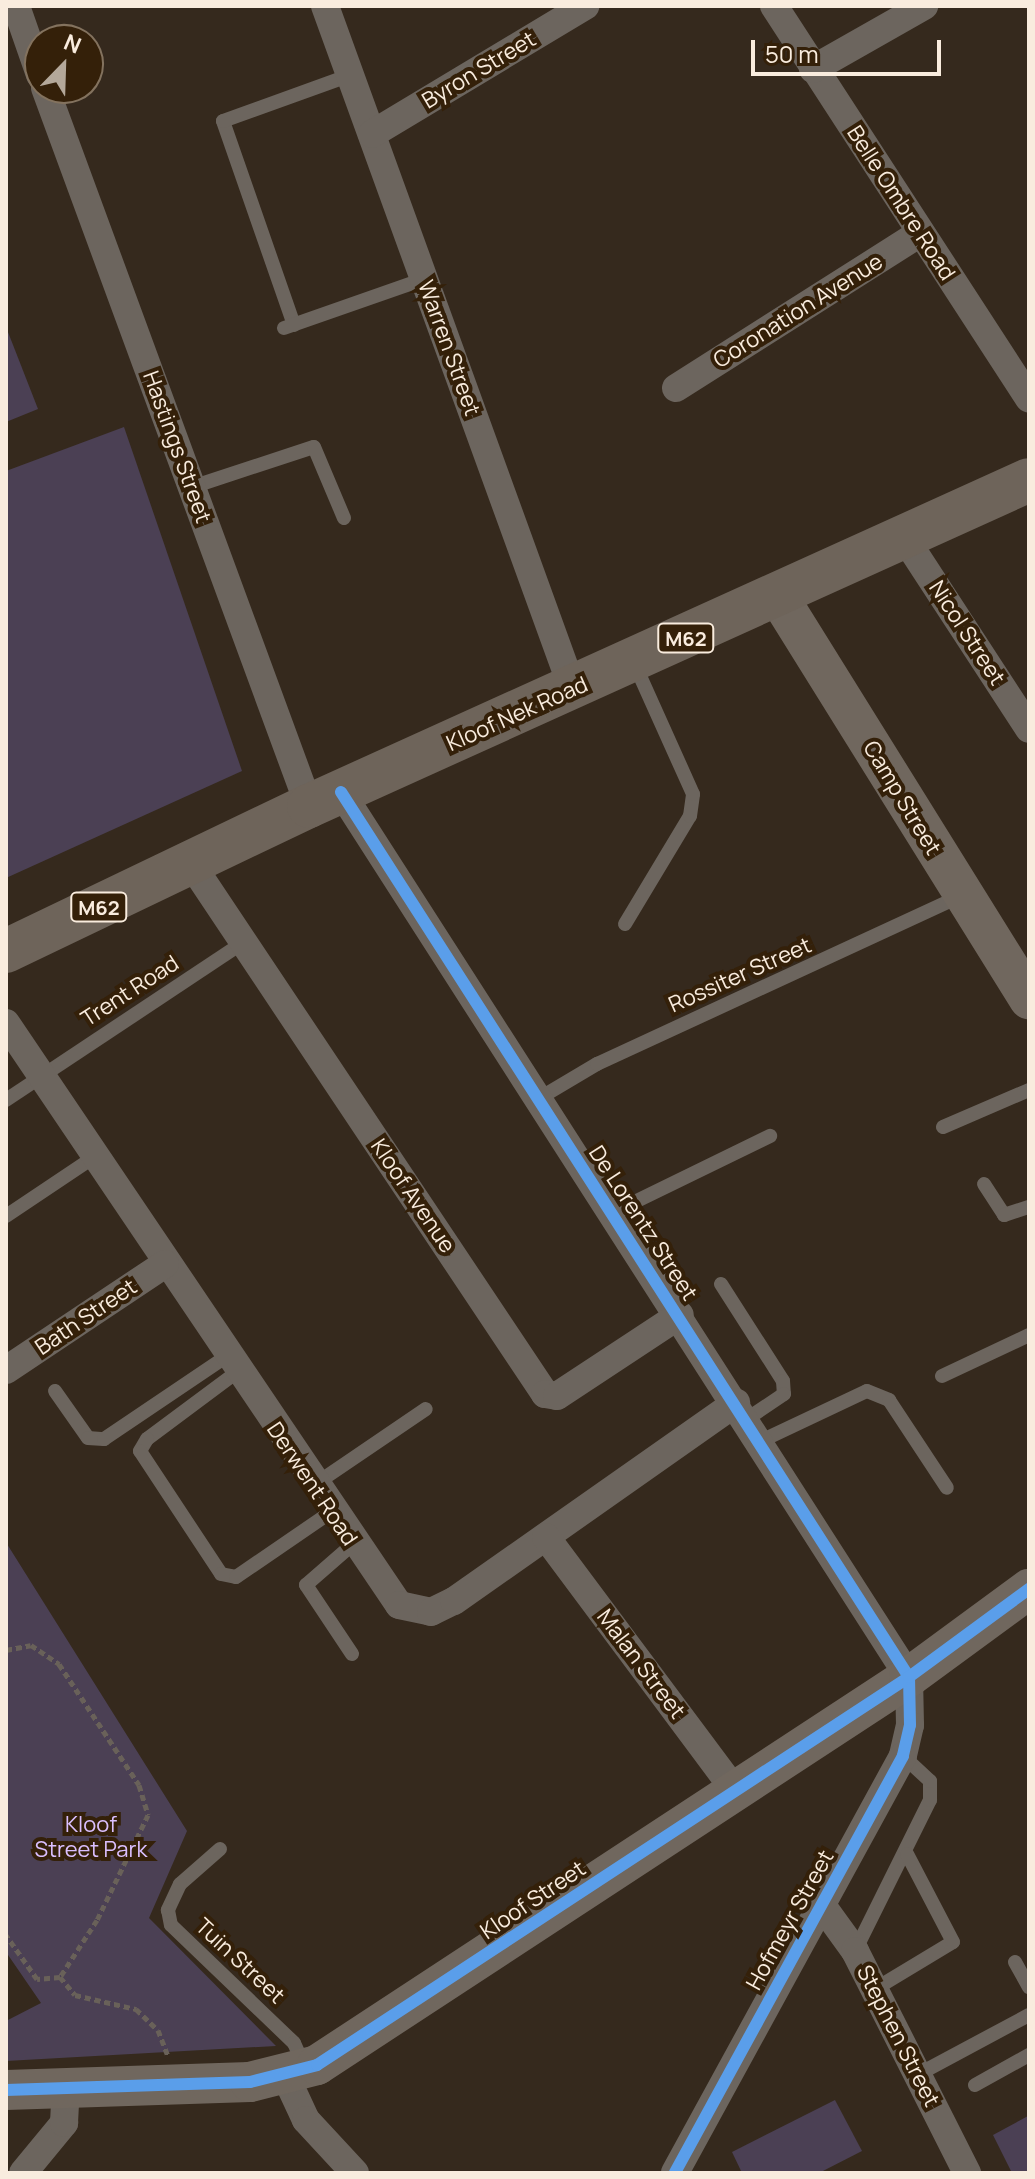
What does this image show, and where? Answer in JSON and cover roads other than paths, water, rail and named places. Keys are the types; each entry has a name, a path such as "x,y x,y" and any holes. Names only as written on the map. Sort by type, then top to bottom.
{"main road":[{"name":"Kloof Nek Road","path":"6,951 325,799 573,690 1029,480"}],"street":[{"path":"16,6 24,29"},
{"name":"Warren Street","path":"325,6 573,690"},
{"name":"Byron Street","path":"372,134 585,6"},
{"name":"Belle Ombre Road","path":"774,6 1029,399"},
{"path":"813,69 924,6"},
{"name":"Hastings Street","path":"51,104 192,487 325,799"},
{"name":"Coronation Avenue","path":"676,388 920,233"},
{"name":"Nicol Street","path":"904,537 1029,729"},
{"name":"Camp Street","path":"778,596 1029,999"},
{"name":"De Lorentz Street","path":"325,799 538,1099 680,1315 909,1677"},
{"name":"Kloof Avenue","path":"192,865 545,1394 557,1396 680,1315"},
{"name":"Derwent Road","path":"6,1023 331,1512 393,1600 422,1613 454,1601 546,1537 748,1421"},
{"name":"Bath Street","path":"6,1370 165,1264"},
{"name":"Malan Street","path":"546,1537 735,1791"},
{"name":"Kloof Street","path":"6,2090 171,2085 296,2073 346,2048 909,1677 1029,1589"},
{"name":"Hofmeyr Street","path":"675,2173 903,1756 910,1725 909,1677"},
{"name":"Stephen Street","path":"821,1904 855,1951 967,2173"},
{"path":"296,2073 306,2120 355,2173"},
{"path":"23,2173 64,2123 66,2088"}],"lane":[{"path":"351,75 223,121 289,327 424,279"},
{"path":"192,487 314,447 344,518"},
{"path":"625,924 690,816 693,794 634,662"},
{"name":"Rossiter Street","path":"538,1099 597,1064 962,895"},
{"name":"Trent Road","path":"6,1100 244,942"},
{"path":"943,1127 1029,1090"},
{"path":"612,1213 770,1136"},
{"path":"6,1216 94,1157"},
{"path":"984,1184 1004,1215 1029,1207"},
{"path":"721,1284 783,1381 784,1394 748,1421"},
{"path":"942,1376 1029,1335"},
{"path":"55,1391 95,1441 232,1364"},
{"path":"232,1364 147,1439 140,1451 212,1561 221,1574 233,1579 331,1512"},
{"path":"748,1421 867,1391 889,1400 898,1410 947,1488"},
{"path":"314,1486 426,1409"},
{"path":"352,1654 306,1585 353,1544"},
{"path":"855,1951 907,1854 932,1787 927,1775 903,1756"},
{"name":"Tuin Street","path":"220,1849 180,1884 168,1910 171,1925 294,2043 296,2073"},
{"path":"875,1989 953,1942 907,1854"},
{"path":"1015,1962 1029,1987"},
{"path":"917,2075 1029,2015"},
{"path":"975,2085 1029,2055"}],"park label":[{"name":"Kloof Street Park","path":"91,1836"}]}
